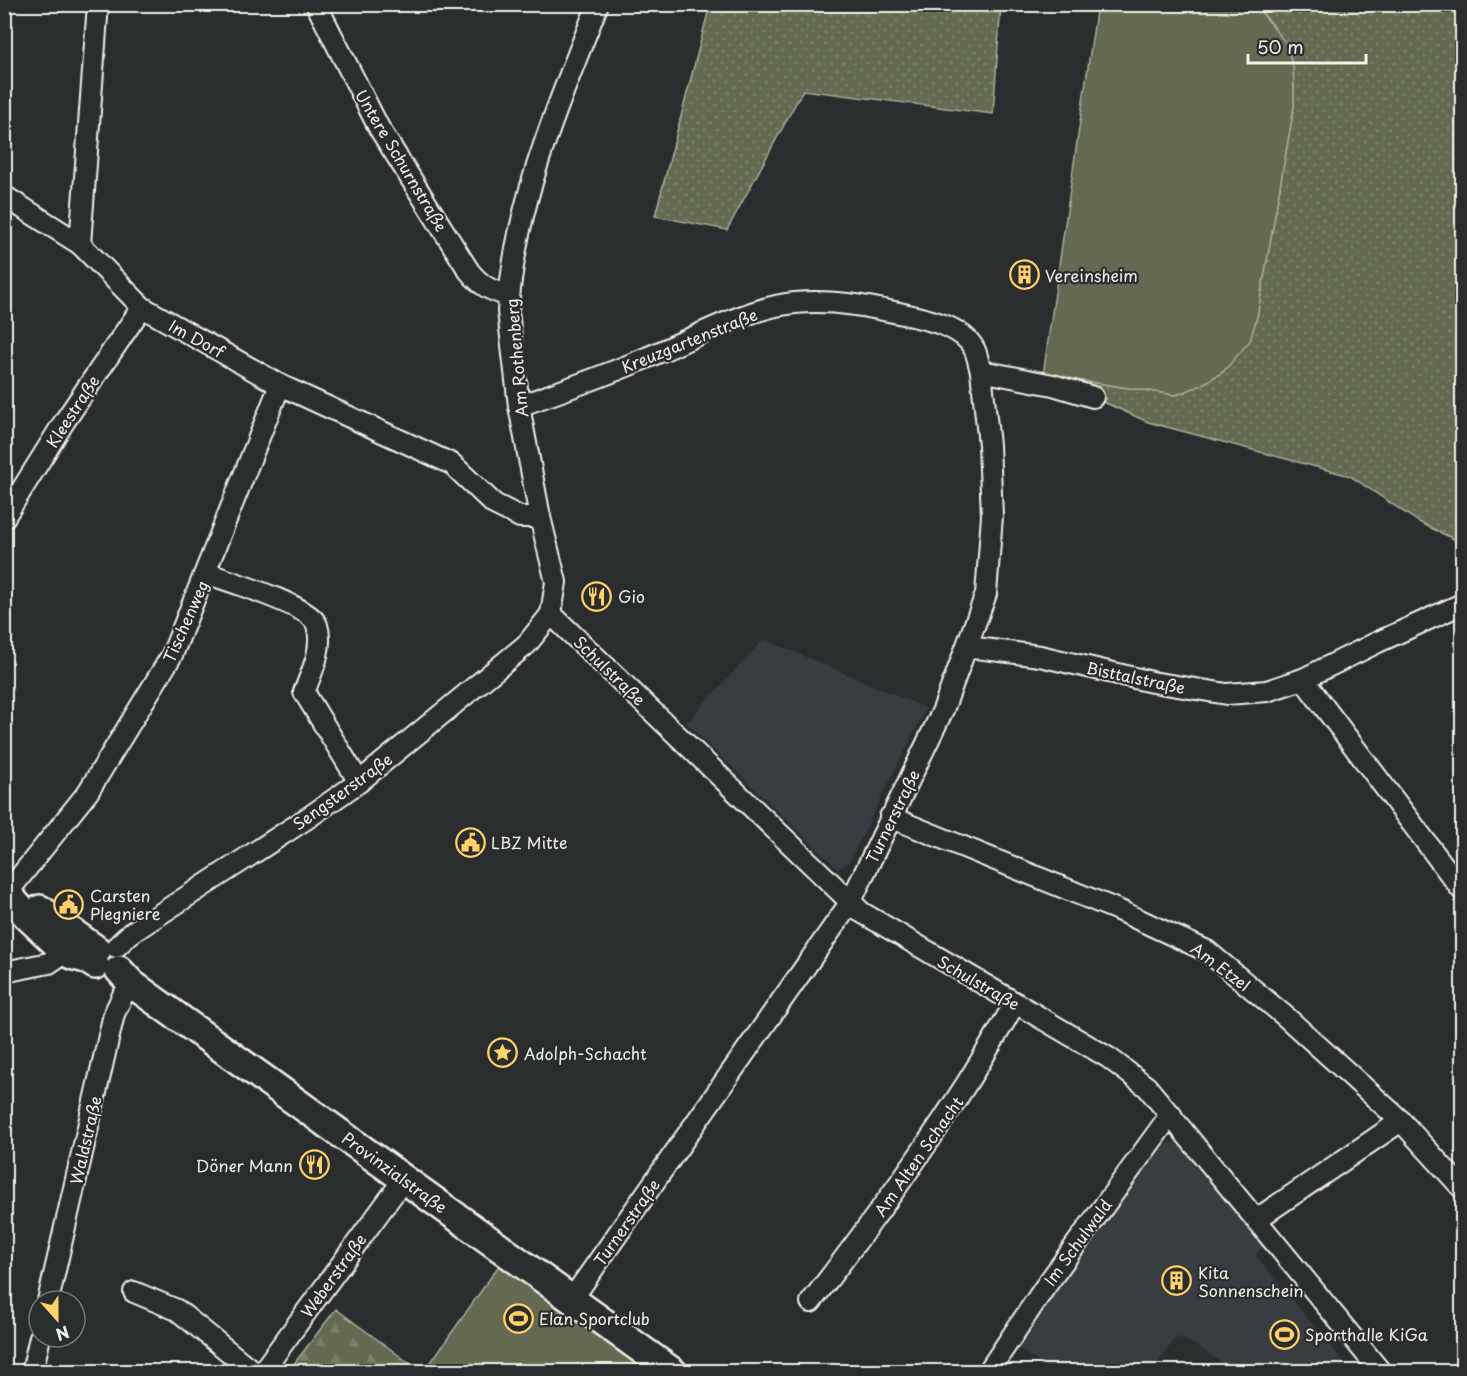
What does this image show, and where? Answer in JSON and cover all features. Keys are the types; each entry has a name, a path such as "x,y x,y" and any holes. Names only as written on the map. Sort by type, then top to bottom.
{"street":[{"path":"80,244 98,4"},
{"name":"Untere Schurnstraße","path":"316,4 379,128 469,271 480,284 489,290 509,296"},
{"name":"Am Rothenberg","path":"551,614 556,582 540,517 519,406 508,311 509,296 515,249 533,174 593,6"},
{"name":"Im Dorf","path":"4,196 80,244 142,307 280,385 452,464 494,504 519,518 540,517"},
{"name":"Kreuzgartenstraße","path":"519,406 644,359 739,318 792,303 846,303 917,317 943,326 969,341 976,352 981,371"},
{"name":"Kleestraße","path":"4,518 64,422 142,307"},
{"path":"981,371 1030,380 1093,397"},
{"name":"Turnerstraße","path":"572,1299 850,903 944,710 986,594 992,516 989,445 981,371"},
{"name":"Tischenweg","path":"6,892 88,792 172,655 207,573 280,385"},
{"path":"207,573 299,608 317,623 319,640 315,664 304,692 359,782"},
{"name":"Bisttalstraße","path":"968,647 1040,656 1152,682 1227,694 1267,691 1304,679 1462,604"},
{"name":"Sengsterstraße","path":"112,963 131,933 359,782 527,644 551,614"},
{"name":"Schulstraße","path":"551,614 850,903 877,923 1124,1068 1147,1087 1381,1371"},
{"path":"1304,679 1462,890"},
{"name":"Am Etzel","path":"890,817 1118,910 1197,945 1221,962 1401,1121 1462,1188"},
{"name":"Provinzialstraße","path":"6,892 27,916 65,952 86,959 112,963"},
{"name":"Provinzialstraße","path":"6,892 34,904 404,1179 673,1371"},
{"path":"4,972 50,963 65,952"},
{"name":"Waldstraße","path":"51,1289 114,1014 122,997 112,963"},
{"name":"Am Alten Schacht","path":"810,1302 856,1244 941,1125 979,1066 1015,1003"},
{"name":"Im Schulwald","path":"988,1371 1045,1287 1170,1114"},
{"path":"1257,1219 1401,1121"},
{"name":"Weberstraße","path":"262,1371 404,1179"},
{"path":"134,1292 177,1310 254,1371"},
{"path":"32,1371 37,1349"}],"shaded area":[{"path":"764,639 926,708 849,862 838,869 686,723"},
{"path":"1178,1142 1264,1246 1255,1255 1350,1370 1348,1372 1234,1371 1194,1344 1176,1337 1152,1371 1051,1371 1017,1347 1161,1144"}],"green space":[{"path":"710,5 1001,5 993,114 803,90 727,230 655,216"},
{"path":"1097,5 1250,5 1260,11 1285,42 1293,66 1294,107 1257,317 1250,341 1223,372 1199,386 1176,395 1043,375"},
{"path":"1250,5 1462,5 1462,543 1419,522 1350,476 1148,422 1043,375 1176,395 1199,386 1223,372 1257,317 1294,106 1294,86 1273,25 1260,11"},
{"name":"Elan Sportclub","path":"500,1264 647,1371 424,1372"},
{"path":"336,1309 420,1371 292,1371 290,1369"}],"place":[{"name":"Vereinsheim","path":"1024,275"},
{"name":"Gio","path":"597,596"},
{"name":"LBZ Mitte","path":"470,842"},
{"name":"Carsten Plegniere","path":"69,904"},
{"name":"Adolph-Schacht","path":"503,1053"},
{"name":"Döner Mann","path":"314,1165"},
{"name":"Kita Sonnenschein","path":"1177,1281"},
{"name":"Elan Sportclub","path":"518,1318"},
{"name":"Sporthalle KiGa","path":"1284,1334"}]}
